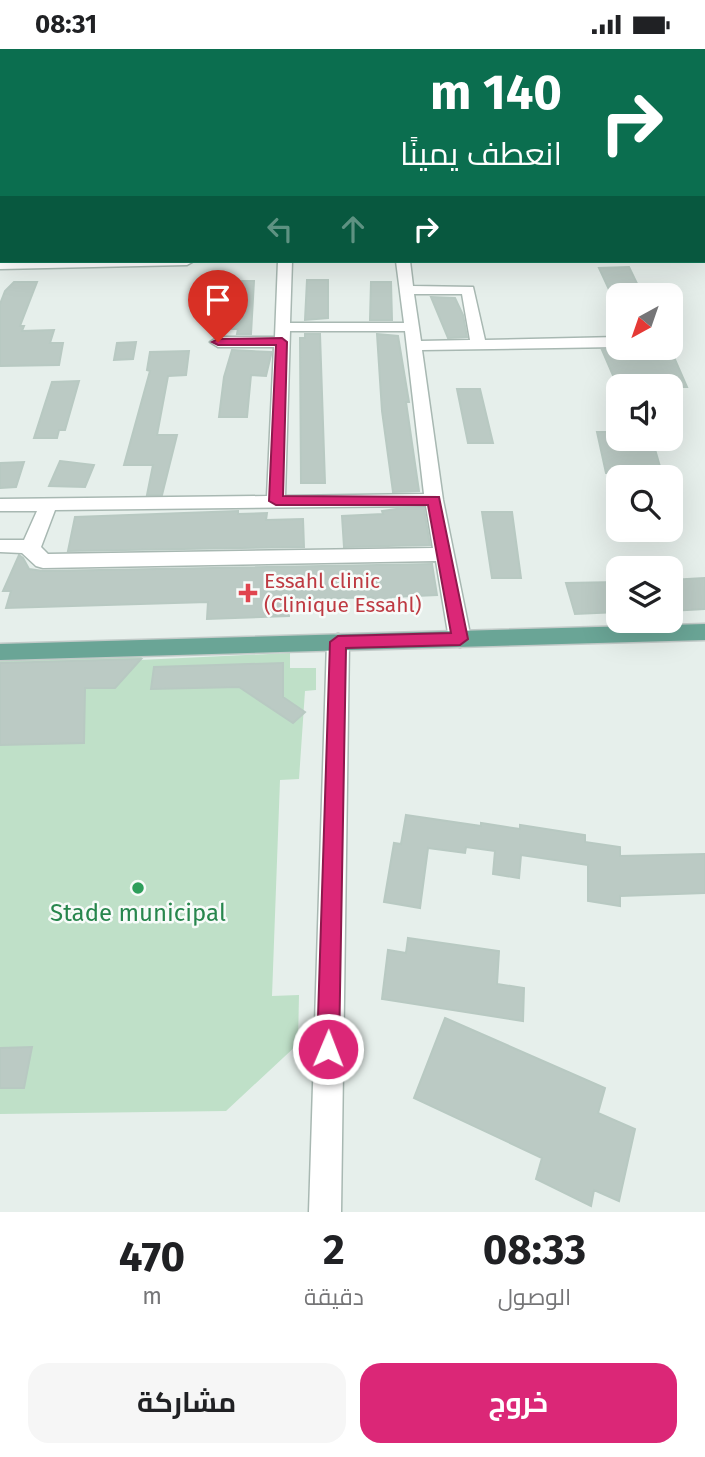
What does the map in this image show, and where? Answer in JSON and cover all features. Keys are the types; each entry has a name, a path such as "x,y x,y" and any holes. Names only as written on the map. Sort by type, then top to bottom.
{"main road":[{"path":"0,652 705,632"}],"street":[{"path":"0,265 84,263"},
{"path":"276,501 285,263"},
{"path":"403,263 435,500 460,639"},
{"path":"407,291 468,290 478,345"},
{"path":"218,342 282,334 413,327"},
{"path":"415,347 606,342"},
{"path":"0,505 435,500"},
{"path":"32,548 48,505"},
{"path":"0,546 22,545 32,548 43,561 444,554"},
{"path":"324,1212 338,642"}],"green space":[{"name":"Stade municipal","path":"145,653 140,660 290,653 290,668 316,668 316,690 305,691 299,779 280,780 272,996 299,995 298,1044 226,1111 0,1114 0,660"}],"building":[{"path":"629,267 637,283 606,283 599,268"},
{"path":"307,280 328,280 328,318 305,320"},
{"path":"235,281 254,281 251,334 237,334 238,329 232,329"},
{"path":"14,282 37,282 20,326 24,326 22,331 54,330 50,343 63,343 59,365 0,366 0,304 5,291"},
{"path":"371,282 391,282 392,320 370,320"},
{"path":"431,297 455,298 463,315 467,337 448,338"},
{"path":"305,334 320,334 325,483 301,483 300,338 305,338"},
{"path":"377,334 398,336 419,491 393,492 382,411"},
{"path":"136,342 133,359 114,360 117,343"},
{"path":"232,350 271,352 266,376 251,375 247,417 219,417 224,377"},
{"path":"189,351 186,375 168,376 157,435 177,435 162,495 147,495 153,465 124,465 150,371 147,370 150,352"},
{"path":"607,361 676,361 681,374 612,374"},
{"path":"79,381 65,430 59,430 57,438 34,438 52,382"},
{"path":"457,389 480,389 493,443 468,443"},
{"path":"597,432 606,432 606,451 655,451 660,465 606,465 606,473"},
{"path":"60,461 94,465 85,487 49,486"},
{"path":"24,462 16,487 0,488 0,463"},
{"path":"424,509 430,545 344,547 342,516 383,514 382,511"},
{"path":"238,511 238,514 267,513 266,520 303,519 304,547 68,551 75,517"},
{"path":"482,512 512,512 521,578 492,578"},
{"path":"19,555 29,569 43,571 432,564 437,595 391,597 387,609 370,606 373,597 288,600 289,616 207,619 208,602 6,608 11,591 3,591"},
{"path":"705,578 705,609 683,610 683,579"},
{"path":"606,582 606,613 575,614 566,583"},
{"path":"141,659 115,688 85,688 84,743 0,745 0,663"},
{"path":"283,663 283,697 305,712 293,723 239,687 151,689 154,667"},
{"path":"406,815 481,826 481,823 520,829 520,825 585,835 585,842 620,847 620,856 705,854 705,893 620,896 620,906 588,901 588,865 521,855 519,878 493,874 495,851 466,847 465,853 428,848 420,908 384,902 394,843 401,844"},
{"path":"408,938 499,951 497,984 524,988 523,1021 382,999 388,950 406,953"},
{"path":"445,1018 605,1088 598,1113 635,1129 619,1201 594,1190 591,1206 536,1179 542,1158 414,1098"},
{"path":"32,1047 24,1088 0,1088 0,1048"}],"place":[{"name":"Essahl clinic (Clinique Essahl)","path":"248,593"},
{"name":"Stade municipal","path":"138,888"}],"route":[{"path":"218,342 282,342 276,501 435,500 460,639 338,642 328,1049"}]}
